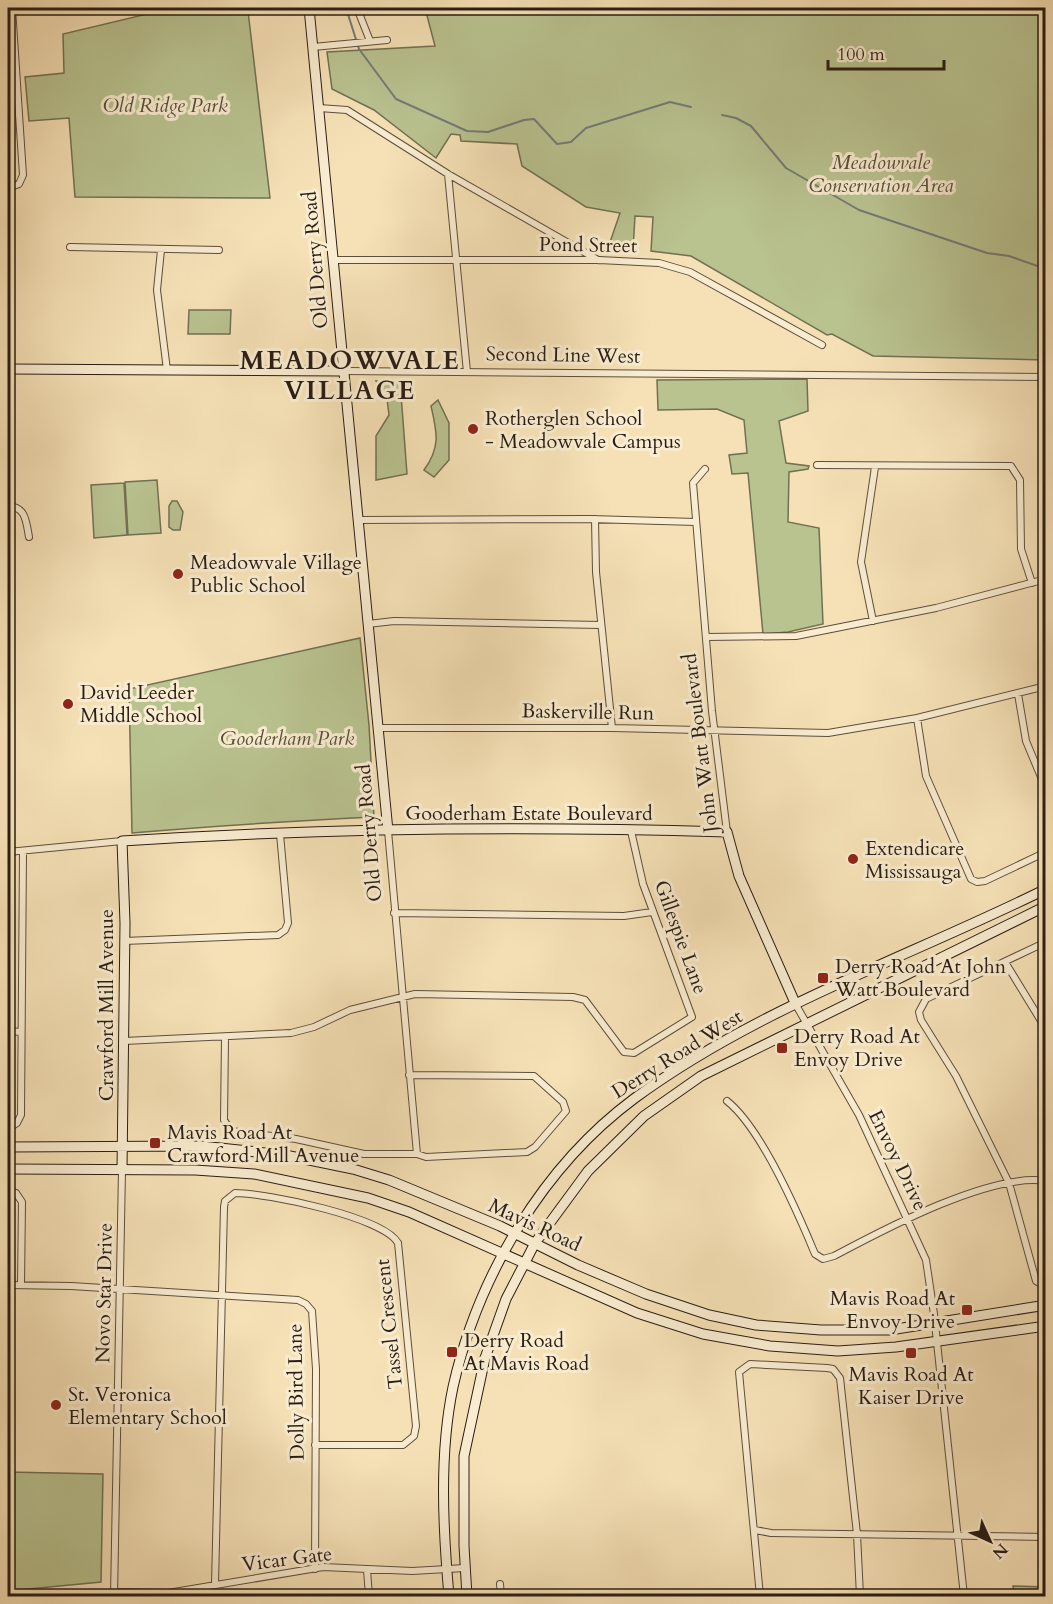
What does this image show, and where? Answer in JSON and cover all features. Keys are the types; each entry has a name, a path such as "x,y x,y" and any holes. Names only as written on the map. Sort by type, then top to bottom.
{"main road":[{"name":"Old Derry Road","path":"309,8 388,831"},
{"name":"Second Line West","path":"8,369 344,371"},
{"name":"Gooderham Estate Boulevard","path":"122,841 187,836 388,831 727,832"},
{"name":"John Watt Boulevard","path":"727,832 739,876 796,1005"},
{"name":"Crawford Mill Avenue","path":"122,841 123,1170"},
{"name":"Derry Road West","path":"449,1596 446,1569 444,1473 453,1389 470,1330 486,1288 540,1196 577,1149 603,1124 669,1075 719,1044 796,1005 975,924 1046,889"},
{"name":"Derry Road West","path":"467,1596 463,1480 469,1421 485,1358 506,1299 523,1264 535,1243 588,1171 644,1116 701,1076 1046,906"},
{"name":"Mavis Road","path":"8,1147 201,1146 313,1160 389,1180 516,1234 646,1294 700,1312 756,1325 821,1330 890,1330 1046,1305"},
{"name":"Mavis Road","path":"8,1169 195,1170 278,1177 378,1202 637,1314 703,1334 733,1340 838,1351 937,1342 1046,1326"}],"street":[{"path":"8,188 19,184 23,175 12,8"},
{"path":"357,8 367,41"},
{"path":"313,47 387,40"},
{"path":"8,84 16,84"},
{"path":"319,108 347,110 448,174 599,260"},
{"path":"448,174 467,372"},
{"path":"70,247 219,250"},
{"path":"161,250 157,290 167,370"},
{"name":"Pond Street","path":"334,260 599,260 659,263 690,272 822,345"},
{"name":"Second Line West","path":"344,371 1046,377"},
{"path":"817,465 875,467 979,464 1014,468 1020,480 1021,549 1032,583"},
{"path":"873,621 861,562 875,467"},
{"name":"John Watt Boulevard","path":"705,469 693,483 714,730 727,832"},
{"path":"8,506 17,506 24,513 29,537"},
{"path":"595,519 601,625 612,728"},
{"path":"359,520 595,519 696,522"},
{"path":"706,637 796,636 873,621 1046,579"},
{"path":"368,624 394,621 601,625"},
{"name":"Baskerville Run","path":"377,728 612,728 828,733 916,718 1046,686"},
{"path":"1018,694 1028,749 1046,789"},
{"path":"916,718 927,776 971,879 977,882 985,881 1046,852"},
{"name":"Old Derry Road","path":"388,831 417,1154"},
{"name":"Gillespie Lane","path":"403,997 415,994 585,1000 624,1052 634,1053 692,1017 652,912 643,884 632,831"},
{"path":"124,941 278,935 285,930 288,922 280,834"},
{"name":"Gooderham Estate Boulevard","path":"8,852 122,841"},
{"path":"8,1129 17,1123 21,1115 23,851"},
{"path":"394,913 624,916 652,912"},
{"path":"1046,942 926,999 919,1012 921,1020 956,1076 1009,1183 1036,1281 1046,1287"},
{"path":"1005,962 1046,1029"},
{"path":"124,1041 225,1038 291,1033 314,1027 350,1010 403,997"},
{"name":"Envoy Drive","path":"796,1005 859,1115 926,1260 935,1322 964,1596"},
{"path":"8,1031 21,1032"},
{"path":"225,1038 224,1120 231,1131 296,1139 364,1154 417,1154 426,1157 527,1152 536,1147 566,1111 563,1102 534,1076 409,1076"},
{"path":"727,1101 738,1111 772,1164 814,1254 823,1259 978,1189 1009,1183 1046,1180"},
{"name":"Novo Star Drive","path":"114,1594 123,1170"},
{"path":"8,1190 16,1192 22,1202 21,1285"},
{"name":"Tassel Crescent","path":"221,1295 224,1207 225,1201 235,1193 270,1196 328,1209 391,1234 396,1240 415,1434 410,1442 403,1445 315,1445"},
{"path":"8,1285 221,1295 215,1584"},
{"name":"Dolly Bird Lane","path":"221,1295 298,1300 312,1311 316,1369 315,1569"},
{"path":"1046,1347 1043,1354 1046,1385"},
{"path":"760,1596 739,1372 750,1364 827,1368 837,1373 840,1378 857,1534 860,1596"},
{"path":"755,1530 1046,1537"},
{"name":"Vicar Gate","path":"114,1594 168,1593 315,1569 465,1568"},
{"path":"367,1570 369,1596"},
{"path":"500,1584 501,1596"}],"green space":[{"name":"Old Ridge Park","path":"160,8 253,8 248,11 270,198 75,197 69,118 29,121 25,77 64,73 63,34 160,11"},
{"name":"Meadowvale Conservation Area","path":"425,8 1045,8 1045,360 873,356 832,334 827,335 691,256 651,251 653,217 635,216 633,250 608,248 620,213 586,207 522,166 517,144 461,141 460,135 451,134 436,158 374,110 332,89 327,52 435,46"},
{"path":"189,310 231,310 230,334 188,334"},
{"path":"807,379 808,411 779,421 786,463 809,466 808,469 789,472 788,522 819,528 823,624 788,632 763,634 748,473 732,474 729,455 747,453 744,420 717,409 658,410 657,380"},
{"path":"376,381 400,381 407,474 376,480 376,436 389,415 387,399"},
{"path":"438,400 449,423 449,460 434,477 424,470 435,446 436,432 431,406"},
{"path":"157,480 161,533 128,535 125,482"},
{"path":"124,483 127,535 94,538 91,485"},
{"path":"172,501 177,501 183,512 180,530 173,530 169,527 169,506"},
{"name":"Gooderham Park","path":"360,638 369,725 374,817 132,833 129,689"},
{"path":"8,1472 103,1474 101,1582 8,1591"},
{"path":"1013,1586 1045,1587 1045,1596 1014,1596"}],"waterway":[{"path":"346,8 359,49 396,99 467,131 488,132 534,119 557,144 571,142 586,128 670,102 691,107"},
{"path":"722,115 736,118 751,126 786,168 859,210 987,253 1009,256 1046,269"}],"place":[{"name":"Rotherglen School - Meadowvale Campus","path":"473,429"},
{"name":"Meadowvale Village Public School","path":"178,574"},
{"name":"David Leeder Middle School","path":"68,704"},
{"name":"Extendicare Mississauga","path":"853,859"},
{"name":"Derry Road At John Watt Boulevard","path":"823,978"},
{"name":"Derry Road At Envoy Drive","path":"782,1048"},
{"name":"Mavis Road At Crawford Mill Avenue","path":"155,1143"},
{"name":"Mavis Road At Envoy Drive","path":"967,1310"},
{"name":"Derry Road At Mavis Road","path":"452,1352"},
{"name":"Mavis Road At Kaiser Drive","path":"911,1353"},
{"name":"St. Veronica Elementary School","path":"56,1405"}],"district":[{"name":"MEADOWVALE VILLAGE","path":"350,375"}]}
